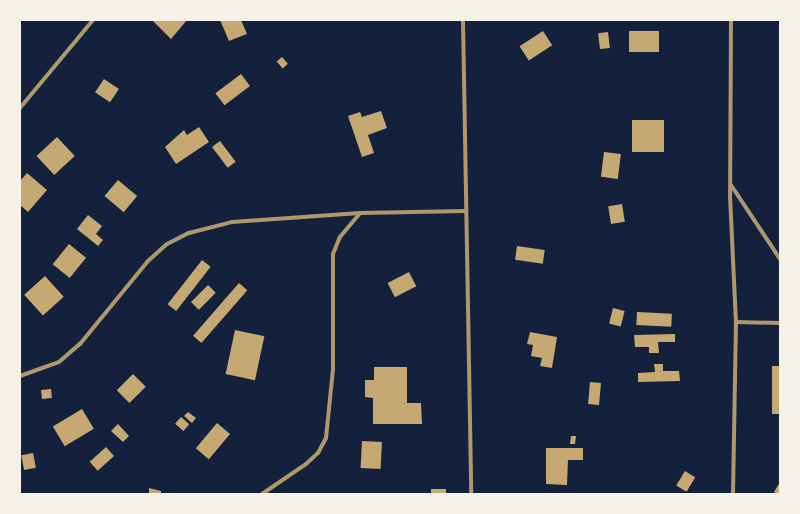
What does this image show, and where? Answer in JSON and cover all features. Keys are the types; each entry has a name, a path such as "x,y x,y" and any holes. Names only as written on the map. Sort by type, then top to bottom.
{"street":[{"path":"20,108 93,20"},
{"path":"463,20 471,494"},
{"path":"731,20 730,184 736,322 733,494"},
{"path":"730,184 772,253 780,259"},
{"path":"20,376 47,370 59,362 80,344 148,261 167,244 189,233 232,222 360,213 466,211"},
{"path":"262,494 306,464 318,453 326,438 333,369 333,254 340,236 360,213"},
{"path":"736,322 780,323"}],"building":[{"path":"152,20 187,20 171,39"},
{"path":"220,20 241,20 247,34 229,41"},
{"path":"543,31 552,45 529,61 520,46"},
{"path":"629,31 659,31 659,52 629,52"},
{"path":"608,32 610,48 600,49 598,33"},
{"path":"282,57 288,64 283,68 277,62"},
{"path":"241,74 250,86 224,105 215,93"},
{"path":"104,79 119,89 110,102 95,92"},
{"path":"381,111 387,128 368,135 374,153 362,157 348,116 360,112 362,117"},
{"path":"632,120 664,120 664,152 632,152"},
{"path":"199,127 209,142 176,164 165,147 184,130 187,135"},
{"path":"57,137 75,156 54,175 37,156"},
{"path":"220,141 236,162 228,168 212,147"},
{"path":"604,152 621,154 618,179 601,177"},
{"path":"27,173 47,190 28,212 20,205 20,181"},
{"path":"118,180 137,196 124,212 105,196"},
{"path":"622,204 625,222 611,224 608,206"},
{"path":"88,215 102,226 96,234 103,240 98,246 77,229"},
{"path":"69,244 86,258 70,278 53,264"},
{"path":"517,246 545,250 543,264 515,260"},
{"path":"202,260 211,267 176,311 168,304"},
{"path":"409,272 416,286 395,297 388,283"},
{"path":"45,276 64,297 43,316 24,295"},
{"path":"239,283 247,290 201,343 193,336"},
{"path":"208,285 216,293 199,310 191,302"},
{"path":"613,308 625,311 621,326 609,324"},
{"path":"637,312 672,314 671,327 636,325"},
{"path":"235,330 264,336 255,380 226,374"},
{"path":"530,332 557,337 552,368 540,366 542,358 531,356 533,345 527,344"},
{"path":"675,334 675,342 658,342 659,353 649,353 649,347 635,347 634,335"},
{"path":"654,364 663,364 663,371 679,371 680,381 638,382 638,373 655,372"},
{"path":"772,366 780,366 780,414 772,414"},
{"path":"374,367 407,367 407,403 421,403 422,424 373,424 373,398 365,397 365,380 374,380"},
{"path":"133,374 146,387 129,403 117,390"},
{"path":"590,382 601,383 599,405 588,404"},
{"path":"51,389 52,398 42,399 41,390"},
{"path":"82,409 94,429 65,446 53,427"},
{"path":"188,412 196,418 192,423 184,416"},
{"path":"181,417 189,424 183,431 175,424"},
{"path":"217,423 230,434 209,459 196,448"},
{"path":"118,424 129,436 123,442 111,431"},
{"path":"571,436 576,436 575,444 570,444"},
{"path":"362,441 382,442 381,469 361,468"},
{"path":"106,447 114,456 98,471 90,462"},
{"path":"546,448 583,448 583,460 568,460 567,485 546,484"},
{"path":"33,453 36,468 24,470 21,455"},
{"path":"685,471 695,477 687,492 676,486"},
{"path":"780,482 780,494 777,494 774,492"},
{"path":"149,488 161,491 161,494 140,494 149,493"},
{"path":"431,489 446,489 446,494 431,494"}]}
